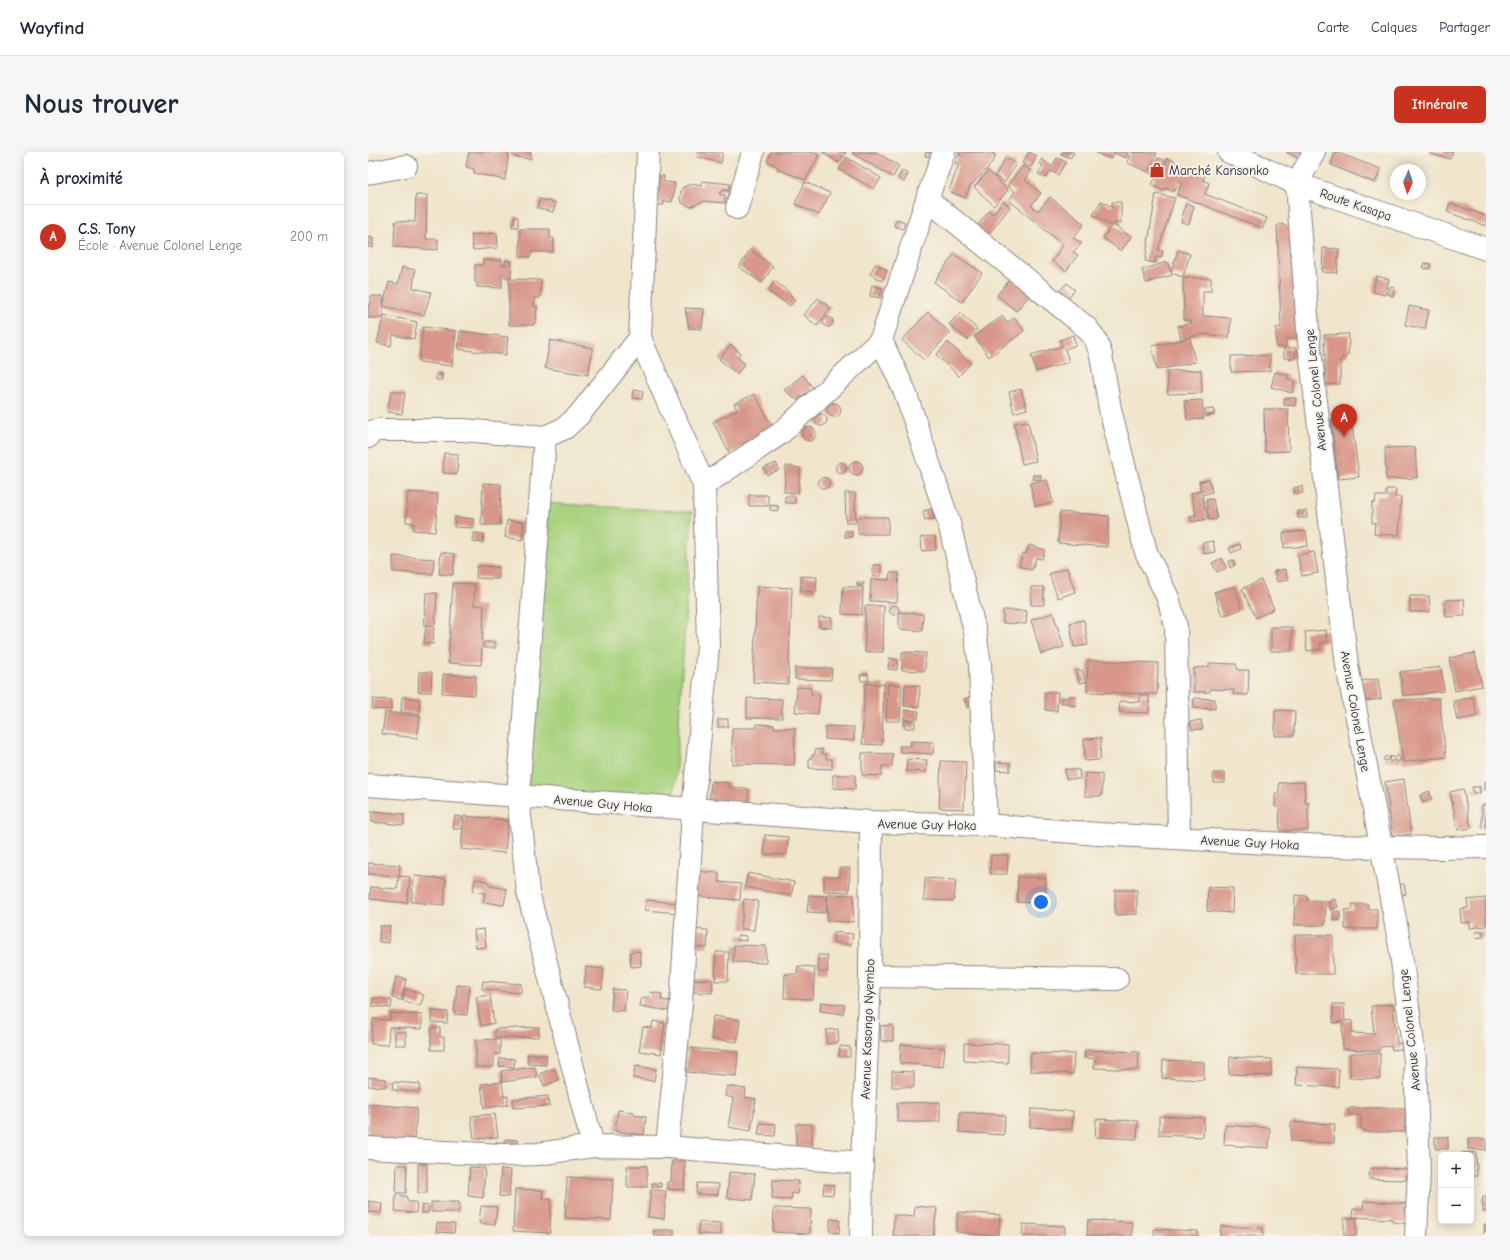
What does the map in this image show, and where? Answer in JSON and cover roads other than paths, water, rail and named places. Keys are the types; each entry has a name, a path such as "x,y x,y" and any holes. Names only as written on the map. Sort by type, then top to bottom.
{"street":[{"path":"648,152 640,338 704,485 708,646 693,810 681,1004 667,1147"},
{"path":"737,208 753,152"},
{"path":"704,485 781,433 881,340 927,198 944,152"},
{"name":"Route Kasapa","path":"1229,152 1297,184 1486,249"},
{"path":"1297,184 1314,152"},
{"path":"368,173 406,166"},
{"name":"Avenue Colonel Lenge","path":"1297,184 1309,342 1346,657 1400,946 1415,1060 1419,1170 1416,1236"},
{"path":"927,198 1086,328 1096,340 1101,355 1110,409 1146,552 1168,598 1176,626 1179,838"},
{"path":"368,437 374,431 379,430 462,430 545,437 565,428 579,415 640,338"},
{"path":"881,340 905,392 949,523 975,632 980,665 986,825"},
{"path":"545,437 518,796 528,892 593,1146"},
{"name":"Avenue Guy Hoka","path":"368,785 871,822 986,825 1179,838 1382,847 1486,847"},
{"name":"Avenue Kasongo Nyembo","path":"861,1236 862,1163 870,976 871,822"},
{"path":"870,976 1117,979"},
{"path":"368,1148 503,1155 538,1154 593,1146 667,1147 862,1163"}],"place":[{"name":"Marché Kansonko","path":"1157,170"},
{"name":"C.S. Tony","path":"1344,437"}]}
